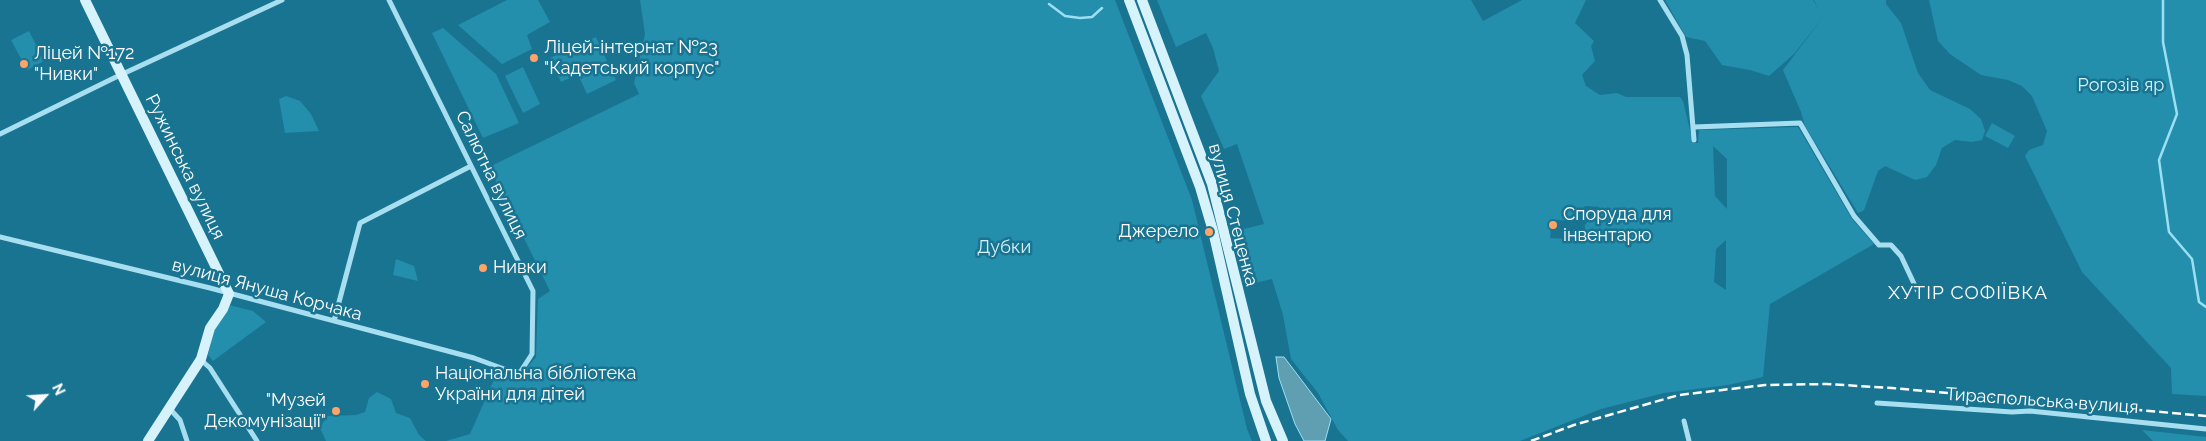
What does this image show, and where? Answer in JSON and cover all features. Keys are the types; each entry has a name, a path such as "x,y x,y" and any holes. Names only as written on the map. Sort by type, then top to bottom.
{"main road":[{"name":"Ружинська вулиця","path":"85,0 229,294"},
{"name":"вулиця Стеценка","path":"1129,0 1200,187 1250,394 1266,441"},
{"name":"вулиця Стеценка","path":"1142,0 1212,184 1266,401 1283,441"},
{"path":"148,441 201,359 210,328 223,309 229,294"}],"street":[{"path":"0,134 122,74 282,0"},
{"name":"Салютна вулиця","path":"389,0 533,291 532,354 524,368"},
{"path":"1660,0 1682,36 1688,55 1694,140"},
{"path":"1694,127 1800,123 1854,216 1879,245 1891,245 1901,256 1917,290"},
{"path":"334,321 360,223 471,166"},
{"name":"вулиця Януша Корчака","path":"0,236 474,358 515,373 524,368"},
{"path":"201,359 210,368 257,441"},
{"name":"Тираспольська вулиця","path":"1877,403 2012,412 2030,411 2206,430"},
{"path":"169,408 180,420 187,441"},
{"path":"1684,421 1689,441"}],"green space":[{"path":"507,0 538,0 550,22 527,35 532,49 502,64 458,25"},
{"name":"Дубки","path":"640,0 1115,0 1192,200 1247,429 1252,441 446,441 470,434 496,375 509,378 522,374 536,357 538,299 550,291 489,167 639,94 634,83 645,34"},
{"path":"1157,0 1471,0 1483,21 1522,0 1586,0 1575,23 1594,41 1591,46 1595,61 1582,75 1586,86 1600,95 1617,93 1626,97 1680,97 1683,101 1693,143 1698,143 1699,130 1798,127 1852,219 1874,244 1770,304 1763,377 1728,385 1664,393 1601,409 1520,441 1348,441 1338,430 1318,393 1291,359 1283,315 1272,279 1255,283 1240,230 1264,224 1237,144 1224,149 1201,96 1219,71 1213,48 1206,33 1176,47","holes":["1713,146 1727,159 1727,209 1715,196","1585,206 1599,207 1585,225 1584,240 1550,238 1552,219 1573,222","1726,240 1726,290 1714,282 1716,249"]},
{"path":"1665,0 1813,0 1818,8 1814,0 1886,0 1886,4 1901,23 1918,73 1930,90 1970,109 1981,119 1985,131 1982,140 1972,142 1955,140 1942,148 1936,165 1927,177 1915,180 1885,166 1878,171 1864,210 1858,213 1805,126 1783,70 1824,16 1794,54 1769,76 1750,70 1722,65 1705,41 1686,37"},
{"name":"Рогозів яр","path":"1929,0 2206,0 2206,396 2172,394 2171,368 2082,272 2025,156 2029,150 2043,145 2047,131 2032,96 2022,86 2008,80 1981,75 1950,54 1938,41"},
{"path":"443,28 496,74 519,123 483,138 432,33"},
{"path":"29,31 44,61 27,70 11,40"},
{"path":"596,37 607,61 561,82 550,58"},
{"path":"608,63 616,80 587,94 579,77"},
{"path":"523,67 540,104 523,113 505,76"},
{"path":"286,96 300,101 311,114 319,131 285,133 279,99"},
{"path":"1992,123 2015,136 2008,148 1985,136"},
{"path":"396,259 414,266 418,281 393,275"},
{"path":"229,305 253,311 266,322 213,361 208,355 214,331"},
{"path":"377,392 391,399 396,413 410,418 419,435 426,441 326,441 320,428 327,416 356,415 365,412 369,398"},
{"path":"2142,430 2206,437 2206,441 2153,441"}],"shaded area":[{"path":"1276,357 1284,357 1331,419 1325,441 1304,441 1295,424 1279,378"}],"waterway":[{"path":"2163,0 2163,42 2177,114 2159,160 2169,232 2192,259 2199,302 2206,307"},
{"path":"1049,4 1065,16 1080,18 1092,17 1102,8"}],"railway":[{"path":"1531,441 1574,425 1679,395 1765,385 1826,384 1892,388 2206,416"}],"place":[{"name":"Ліцей-інтернат №23 \"Кадетський корпус\"","path":"534,58"},
{"name":"Ліцей №172 \"Нивки\"","path":"24,64"},
{"name":"Споруда для інвентарю","path":"1553,225"},
{"name":"Джерело","path":"1209,232"},
{"name":"Нивки","path":"483,268"},
{"name":"Національна бібліотека України для дітей","path":"425,384"},
{"name":"\"Музей Декомунізації\"","path":"336,411"}],"district":[{"name":"ХУТІР СОФІЇВКА","path":"1968,293"}]}
